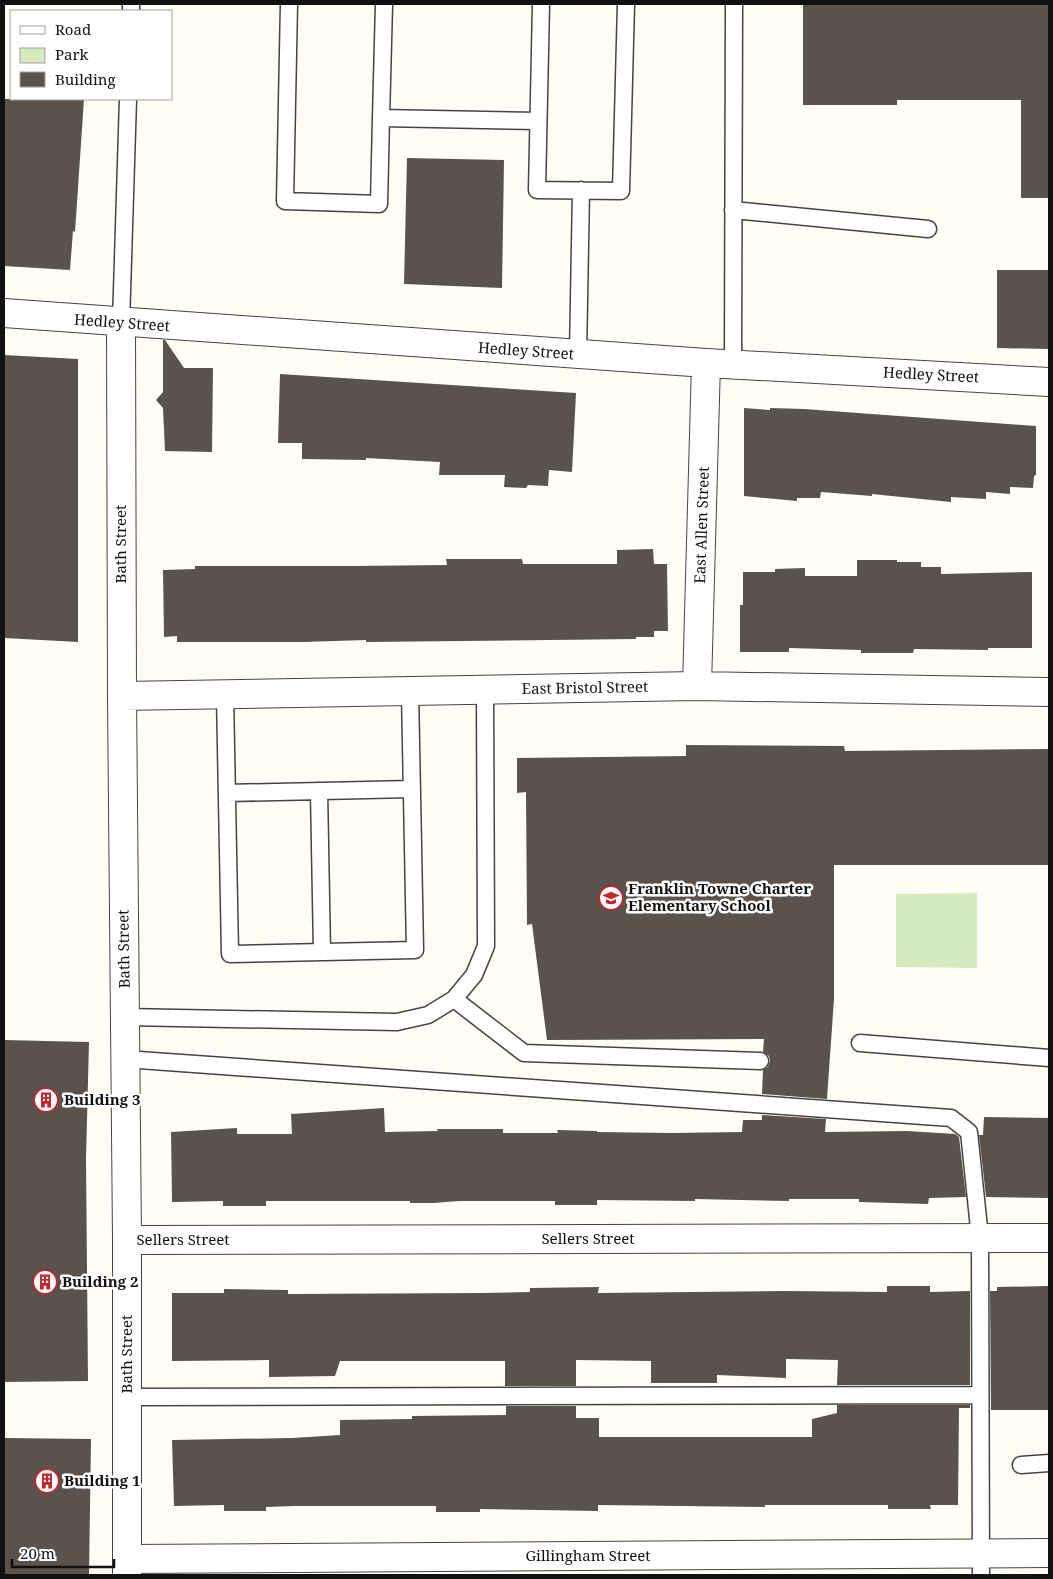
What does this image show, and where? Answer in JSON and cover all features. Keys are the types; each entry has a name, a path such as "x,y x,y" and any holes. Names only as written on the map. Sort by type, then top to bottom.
{"street":[{"name":"Hedley Street","path":"4,314 706,363 1049,382"},
{"name":"Bath Street","path":"121,323 124,1017 127,1240 127,1567"},
{"name":"East Allen Street","path":"697,686 706,363"},
{"name":"East Bristol Street","path":"122,696 697,686 1049,692"},
{"name":"Sellers Street","path":"127,1240 1049,1238"},
{"name":"Gillingham Street","path":"127,1567 981,1564 1049,1553"}],"lane":[{"path":"289,4 285,202 379,204 384,4"},
{"path":"541,4 537,190 621,191 626,4"},
{"path":"733,364 734,4"},
{"path":"121,323 128,100"},
{"path":"381,118 538,121"},
{"path":"578,354 582,190"},
{"path":"733,210 928,229"},
{"path":"124,1017 397,1022 428,1015 454,999 474,975 486,946 485,690"},
{"path":"225,695 230,954 415,950 410,692"},
{"path":"227,793 412,789"},
{"path":"319,791 322,952"},
{"path":"454,999 524,1053 760,1061"},
{"path":"860,1043 1049,1058"},
{"path":"125,1059 952,1118 969,1132 980,1238 981,1564"},
{"path":"127,1397 980,1395"},
{"path":"1021,1464 1049,1463"}],"green space":[{"path":"977,893 977,968 896,967 896,894"}],"building":[{"path":"803,4 1049,4 1049,198 1021,198 1021,100 897,100 897,105 803,105"},
{"path":"4,99 84,100 75,232 73,231 70,270 4,266"},
{"path":"407,158 504,160 502,288 404,284"},
{"path":"997,270 1049,270 1049,349 997,348"},
{"path":"163,340 165,340 184,368 213,368 212,452 165,451 163,408 156,400 163,392"},
{"path":"4,355 78,359 78,642 4,638"},
{"path":"280,374 576,393 572,472 549,470 548,486 504,487 505,475 439,475 440,462 366,458 366,460 302,459 302,443 278,443"},
{"path":"744,408 770,410 770,408 804,409 1036,426 1036,475 1034,476 1033,488 1010,487 1010,494 986,492 986,499 951,497 951,502 872,494 872,496 821,492 820,498 797,498 797,501 744,496"},
{"path":"653,549 654,564 667,564 668,631 654,631 654,637 636,637 636,639 366,642 366,640 177,642 177,636 164,637 163,570 195,569 195,566 447,565 446,559 522,559 523,564 617,564 617,550"},
{"path":"857,560 921,562 921,567 941,567 941,574 1032,572 1032,648 988,648 988,650 914,649 913,653 861,653 861,650 789,648 789,652 740,652 740,605 743,605 743,572 775,572 775,569 805,568 805,576 857,576"},
{"name":"Franklin Towne Charter Elementary School","path":"686,745 844,746 845,751 1049,749 1049,865 834,865 834,999 827,1099 762,1094 763,1070 768,1067 770,1061 769,1056 763,1052 764,1039 547,1040 532,924 527,925 526,792 517,793 517,758 686,756"},
{"path":"4,1040 89,1042 86,1159 88,1381 4,1382"},
{"path":"384,1108 385,1132 438,1131 437,1129 503,1129 503,1133 558,1133 557,1130 673,1133 742,1132 743,1120 762,1120 762,1115 826,1119 825,1132 907,1131 955,1134 959,1137 966,1197 929,1198 928,1204 859,1202 859,1199 789,1199 789,1201 695,1199 695,1201 597,1200 597,1205 555,1205 555,1201 410,1203 410,1201 266,1201 266,1206 223,1206 223,1201 172,1202 171,1132 237,1128 237,1134 292,1134 291,1114"},
{"path":"984,1117 1049,1118 1049,1198 986,1197 979,1135 983,1135"},
{"path":"887,1286 930,1286 930,1292 970,1291 970,1385 837,1385 838,1360 786,1359 786,1378 717,1375 717,1383 651,1383 651,1361 576,1360 576,1386 505,1386 505,1361 340,1361 335,1376 269,1377 269,1360 172,1361 172,1293 224,1293 224,1289 288,1290 288,1294 482,1293 530,1292 530,1288 599,1287 598,1293 887,1292"},
{"path":"1049,1286 1049,1410 991,1410 990,1291 997,1291 997,1287"},
{"path":"837,1405 970,1405 970,1408 959,1408 958,1505 930,1505 931,1509 888,1509 888,1505 765,1505 765,1507 598,1505 598,1511 480,1509 480,1512 436,1512 436,1506 294,1506 266,1507 266,1511 224,1511 224,1505 174,1506 172,1440 292,1438 340,1435 340,1420 412,1419 412,1416 506,1415 506,1406 576,1406 576,1418 599,1418 599,1437 812,1437 812,1419 837,1413"},
{"name":"Building 1","path":"5,1438 91,1439 89,1575 4,1575"}],"place":[{"name":"Franklin Towne Charter Elementary School","path":"611,898"},
{"name":"Building 3","path":"46,1100"},
{"name":"Building 2","path":"45,1282"},
{"name":"Building 1","path":"47,1481"}]}
